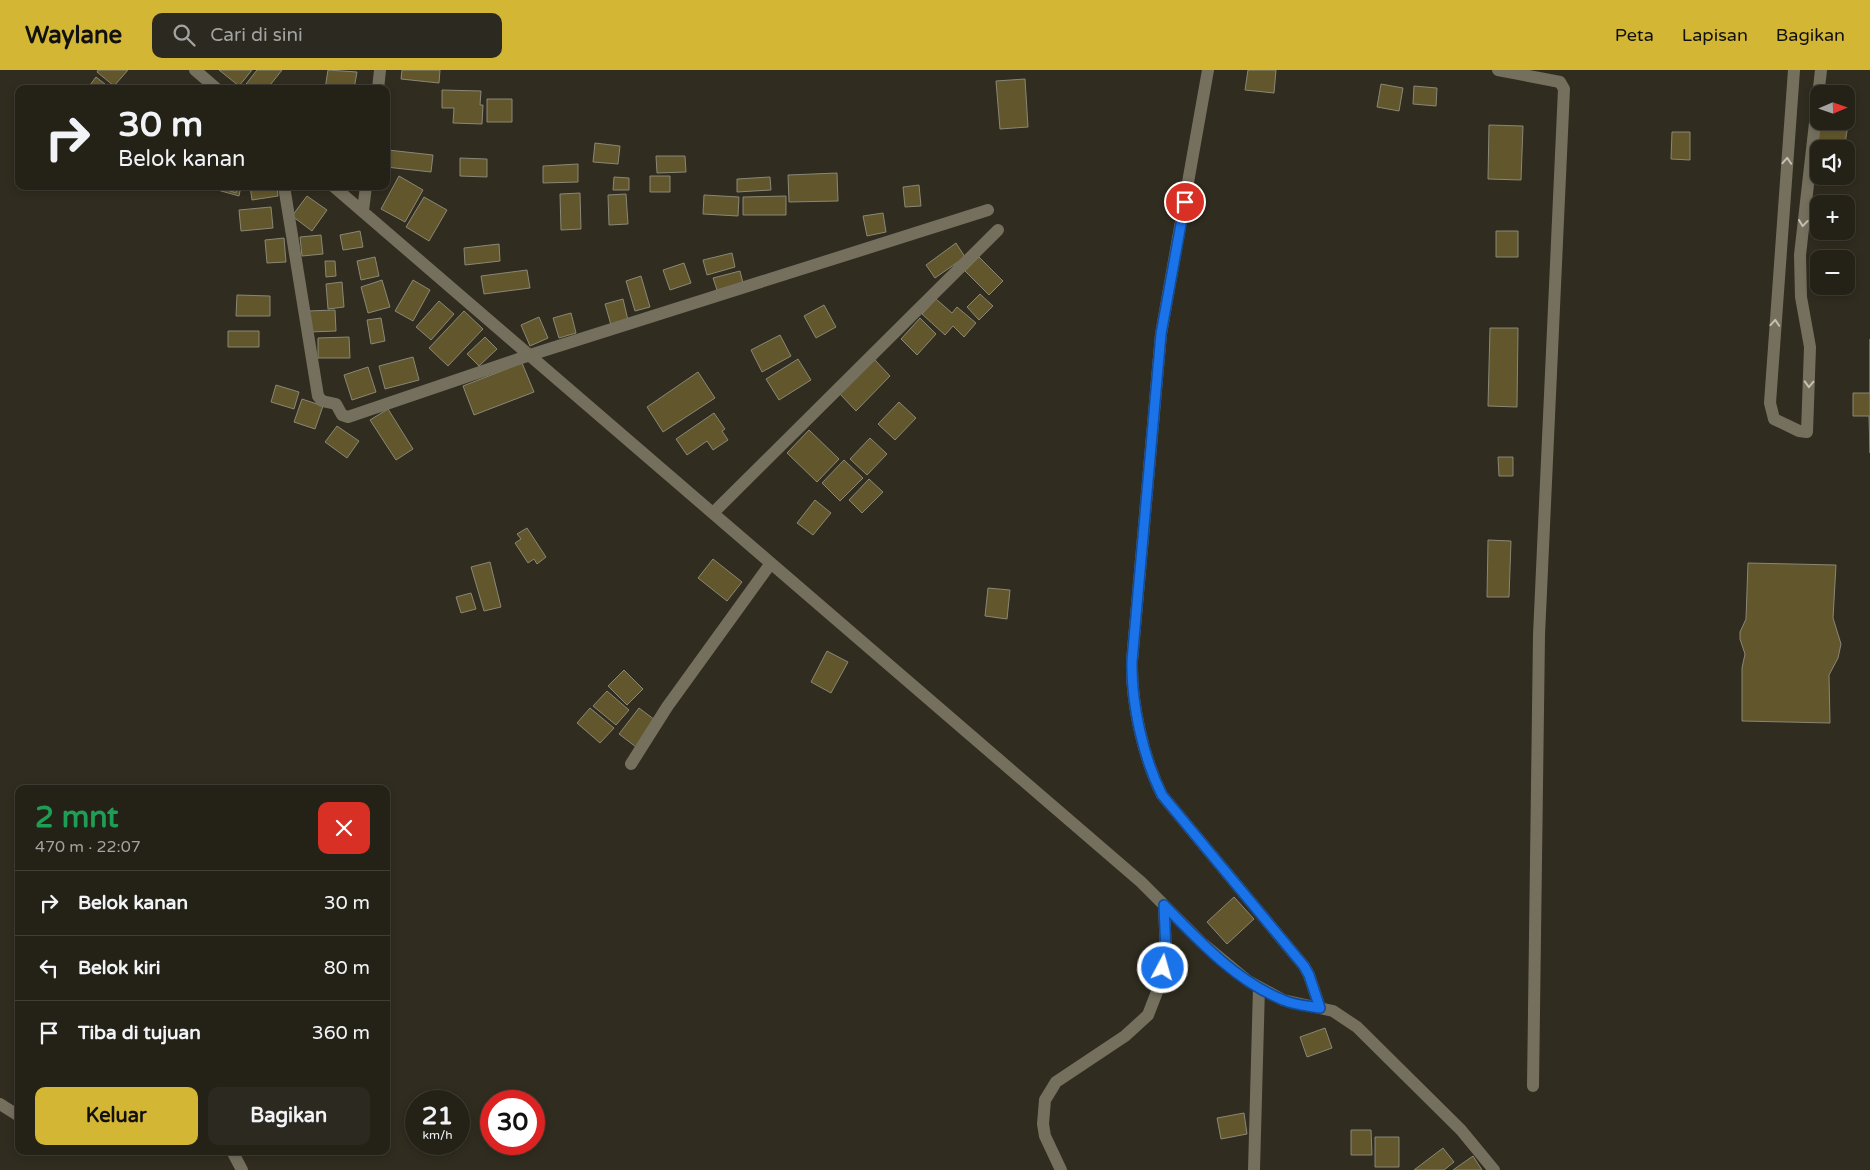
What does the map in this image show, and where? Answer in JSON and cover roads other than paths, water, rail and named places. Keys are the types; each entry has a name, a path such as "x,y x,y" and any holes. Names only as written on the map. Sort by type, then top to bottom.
{"street":[{"path":"194,70 212,85"},
{"path":"378,85 380,70"},
{"path":"1208,70 1161,334 1132,661 1133,697 1153,775 1162,795 1304,966 1320,1008"},
{"path":"1498,70 1560,82 1564,89 1539,635 1532,1086"},
{"path":"1794,70 1770,403 1774,419 1798,431 1807,432 1810,347 1801,297 1800,256 1821,70"},
{"path":"285,190 320,400 336,404 342,415 348,417 530,355 988,210"},
{"path":"338,190 1141,882 1201,942 1248,982 1283,1000 1333,1011 1357,1027 1461,1130 1494,1170"},
{"path":"363,211 366,190"},
{"path":"713,513 998,230"},
{"path":"631,764 666,707 771,563"},
{"path":"1061,1170 1045,1136 1043,1124 1044,1100 1056,1082 1125,1036 1148,1015 1160,984 1166,953 1164,905"},
{"path":"1254,1170 1259,987"},
{"path":"0,1104 15,1113"},
{"path":"234,1155 242,1170"}]}
